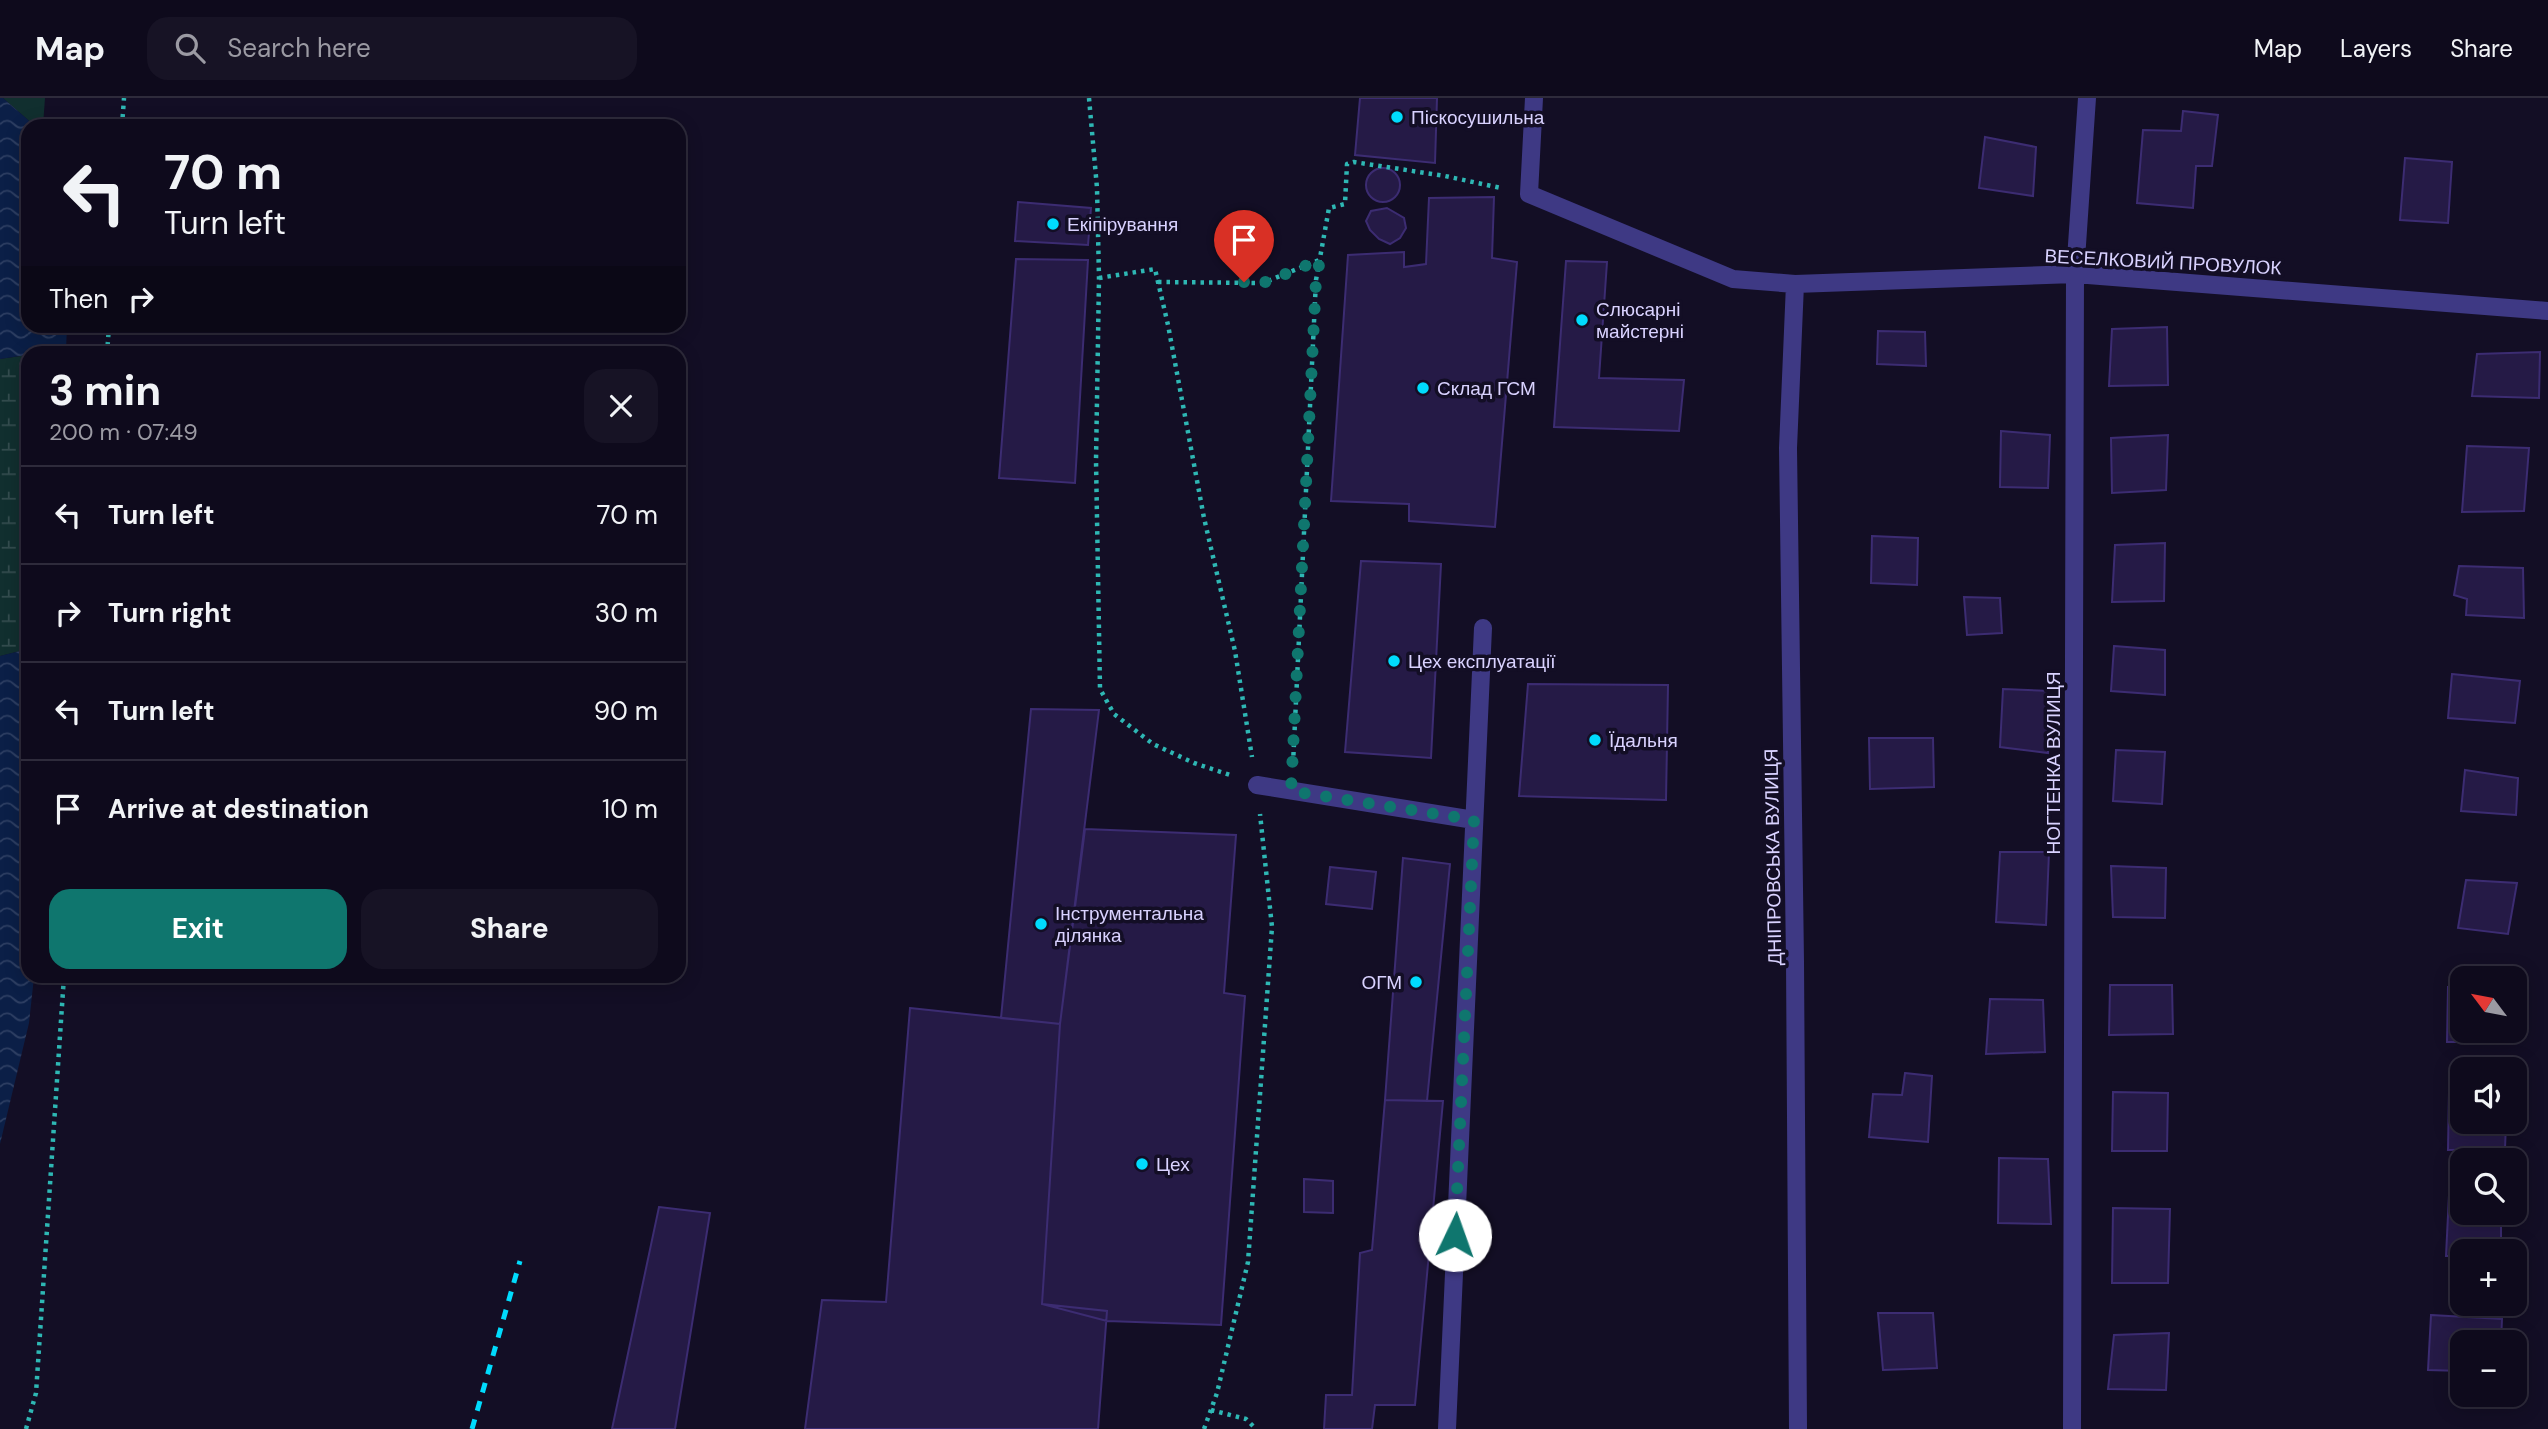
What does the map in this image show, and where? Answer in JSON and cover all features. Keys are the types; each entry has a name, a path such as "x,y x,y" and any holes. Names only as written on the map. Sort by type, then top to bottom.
{"street":[{"path":"1529,194 1534,98"},
{"name":"НОГТЕНКА ВУЛИЦЯ","path":"2072,1429 2075,274 2087,98"},
{"name":"ВЕСЕЛКОВИЙ ПРОВУЛОК","path":"1529,194 1733,279 1795,284 2075,274 2548,312"},
{"name":"ДНІПРОВСЬКА ВУЛИЦЯ","path":"1795,284 1788,448 1796,961 1798,1429"},
{"path":"1447,1429 1483,628"},
{"path":"1257,785 1474,820"}],"path":[{"path":"122,119 124,98"},
{"path":"1089,98 1097,188 1099,278 1096,461 1100,689 1114,714 1153,744 1194,763 1257,785"},
{"path":"1291,791 1316,280 1329,208 1345,204 1346,164 1354,162 1445,176 1529,194"},
{"path":"1158,282 1263,283 1320,260"},
{"path":"1099,278 1155,269 1204,518 1235,651 1257,785 1272,927 1248,1262 1217,1393 1204,1429"},
{"path":"26,1429 36,1393 64,983"},
{"path":"1211,1410 1247,1419 1256,1429"}],"green space":[{"path":"3,98 45,98 44,119 27,119"},
{"path":"21,356 21,651 0,656 0,359"}],"water":[{"path":"0,98 3,98 27,119 21,119 21,333 67,333 66,346 21,346 21,356 0,359"},
{"path":"21,651 21,983 33,983 29,1023 0,1144 0,656"}],"building":[{"name":"Піскосушильна","path":"1360,98 1437,98 1435,163 1355,155"},
{"path":"2183,111 2218,115 2212,166 2196,166 2193,208 2137,203 2143,130 2181,131"},
{"path":"1985,137 2036,147 2033,196 1979,188"},
{"path":"2405,158 2452,162 2448,223 2400,220"},
{"path":"1383,168 1395,173 1400,185 1395,197 1383,202 1371,197 1366,185 1371,173"},
{"name":"Склад ГСМ","path":"1494,197 1492,258 1517,262 1495,527 1409,521 1409,504 1331,501 1348,255 1404,252 1404,267 1426,264 1429,198"},
{"name":"Екіпірування","path":"1018,202 1091,208 1088,245 1015,241"},
{"path":"1387,208 1404,218 1406,228 1400,238 1390,244 1379,239 1366,221 1371,211"},
{"path":"1016,259 1088,260 1075,483 999,478"},
{"name":"Слюсарні майстерні","path":"1566,261 1607,262 1599,378 1684,380 1679,431 1554,427"},
{"path":"2167,327 2168,385 2109,386 2112,329"},
{"path":"1878,331 1925,332 1926,366 1877,364"},
{"path":"2540,352 2539,398 2472,396 2477,354"},
{"path":"2001,431 2050,435 2048,488 2000,487"},
{"path":"2168,435 2166,490 2112,493 2111,438"},
{"path":"2467,446 2529,448 2524,511 2462,512"},
{"path":"1872,536 1918,538 1917,585 1871,583"},
{"path":"2165,543 2164,601 2112,602 2115,545"},
{"name":"Цех експлуатації","path":"1361,561 1441,564 1431,758 1345,752"},
{"path":"2459,566 2523,568 2524,618 2466,615 2467,599 2454,595"},
{"path":"1964,597 2000,598 2002,633 1967,635"},
{"path":"2114,646 2165,650 2165,695 2111,691"},
{"path":"2452,674 2520,681 2515,723 2448,718"},
{"name":"Їдальня","path":"1528,684 1668,685 1666,800 1519,796"},
{"path":"2003,689 2051,691 2048,753 2000,747"},
{"name":"Інструментальна ділянка","path":"1031,709 1099,710 1060,1024 1001,1018"},
{"path":"1869,738 1933,738 1934,787 1870,789"},
{"path":"2116,750 2165,752 2162,804 2113,801"},
{"path":"2465,770 2518,778 2516,815 2461,811"},
{"name":"Цех","path":"1085,829 1236,835 1224,993 1245,996 1221,1325 1107,1321 1042,1304 1060,1024"},
{"path":"2000,852 2049,852 2046,925 1996,922"},
{"name":"ОГМ","path":"1403,858 1450,864 1427,1101 1385,1100"},
{"path":"2111,866 2166,868 2165,918 2113,917"},
{"path":"1330,867 1376,872 1372,909 1326,904"},
{"path":"2466,880 2517,883 2508,934 2458,928"},
{"path":"2110,985 2172,985 2173,1034 2109,1035"},
{"path":"2448,987 2450,987 2450,1042 2447,1042"},
{"path":"1990,999 2043,1000 2045,1052 1986,1054"},
{"path":"910,1008 1060,1024 1042,1304 1107,1311 1098,1429 805,1429 822,1300 886,1302"},
{"path":"1905,1073 1932,1076 1928,1142 1869,1137 1873,1094 1902,1095"},
{"path":"2113,1092 2168,1093 2167,1151 2112,1151"},
{"path":"2449,1092 2450,1134 2506,1134 2505,1148 2448,1150"},
{"path":"1385,1100 1443,1101 1415,1405 1375,1405 1372,1429 1324,1429 1326,1395 1352,1395 1360,1253 1372,1250"},
{"path":"1999,1158 2048,1159 2051,1224 1998,1223"},
{"path":"1304,1179 1333,1181 1333,1213 1304,1212"},
{"path":"2449,1195 2450,1225 2501,1225 2501,1239 2450,1239 2450,1256 2446,1256"},
{"path":"659,1207 710,1213 675,1429 612,1429"},
{"path":"2113,1208 2170,1209 2168,1283 2112,1283"},
{"path":"1878,1313 1933,1313 1937,1368 1883,1370"},
{"path":"2431,1315 2502,1319 2502,1330 2450,1330 2450,1371 2428,1370"},
{"path":"2169,1333 2166,1390 2108,1389 2114,1335"}],"railway":[{"path":"472,1429 520,1261"}],"place":[{"name":"Піскосушильна","path":"1397,117"},
{"name":"Екіпірування","path":"1053,224"},
{"name":"Слюсарні майстерні","path":"1582,320"},
{"name":"Склад ГСМ","path":"1423,388"},
{"name":"Цех експлуатації","path":"1394,661"},
{"name":"Їдальня","path":"1595,740"},
{"name":"Інструментальна ділянка","path":"1041,924"},
{"name":"ОГМ","path":"1416,982"},
{"name":"Цех","path":"1142,1164"}],"route":[{"path":"1244,282 1263,283 1320,260 1316,280 1308,418 1291,791 1474,820 1455,1235"}]}
